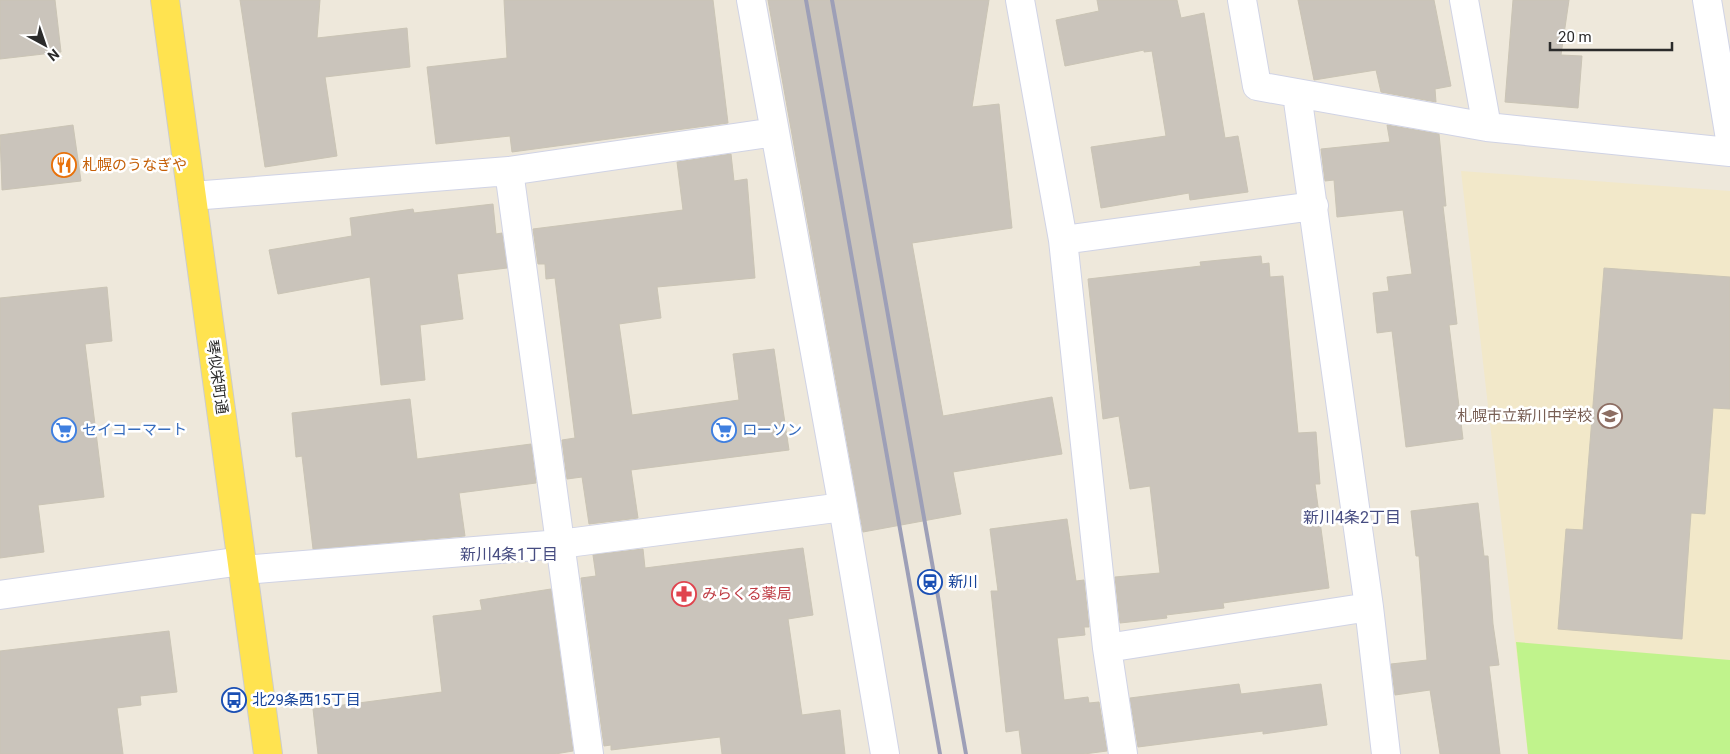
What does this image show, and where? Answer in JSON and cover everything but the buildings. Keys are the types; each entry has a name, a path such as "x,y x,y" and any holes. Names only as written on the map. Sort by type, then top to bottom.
{"main road":[{"name":"琴似栄町通","path":"165,0 268,754"}],"street":[{"path":"751,0 843,507 885,754"},
{"path":"1020,0 1063,240 1107,648 1123,754"},
{"path":"1242,0 1257,86 1486,127 1730,152"},
{"path":"1464,0 1486,127"},
{"path":"1707,0 1730,139"},
{"path":"1297,94 1369,607 1386,754"},
{"path":"192,196 509,171 775,132"},
{"path":"509,171 589,754"},
{"path":"1063,240 1314,206"},
{"path":"0,595 243,566 560,544 843,507"},
{"path":"1107,648 1369,607"}],"shaded area":[{"name":"札幌市立新川中学校","path":"1461,171 1730,191 1730,754 1528,754"}],"green space":[{"path":"1516,642 1730,660 1730,754 1528,754"}],"railway":[{"path":"806,0 940,754"},
{"path":"832,0 966,754"}],"place":[{"name":"札幌のうなぎや","path":"64,165"},
{"name":"札幌市立新川中学校","path":"1610,416"},
{"name":"セイコーマート","path":"64,430"},
{"name":"ローソン","path":"724,430"},
{"name":"新川","path":"930,582"},
{"name":"みらくる薬局","path":"684,594"},
{"name":"北29条西15丁目","path":"234,700"}],"district":[{"name":"新川4条2丁目","path":"1352,517"},
{"name":"新川4条1丁目","path":"509,554"}]}
